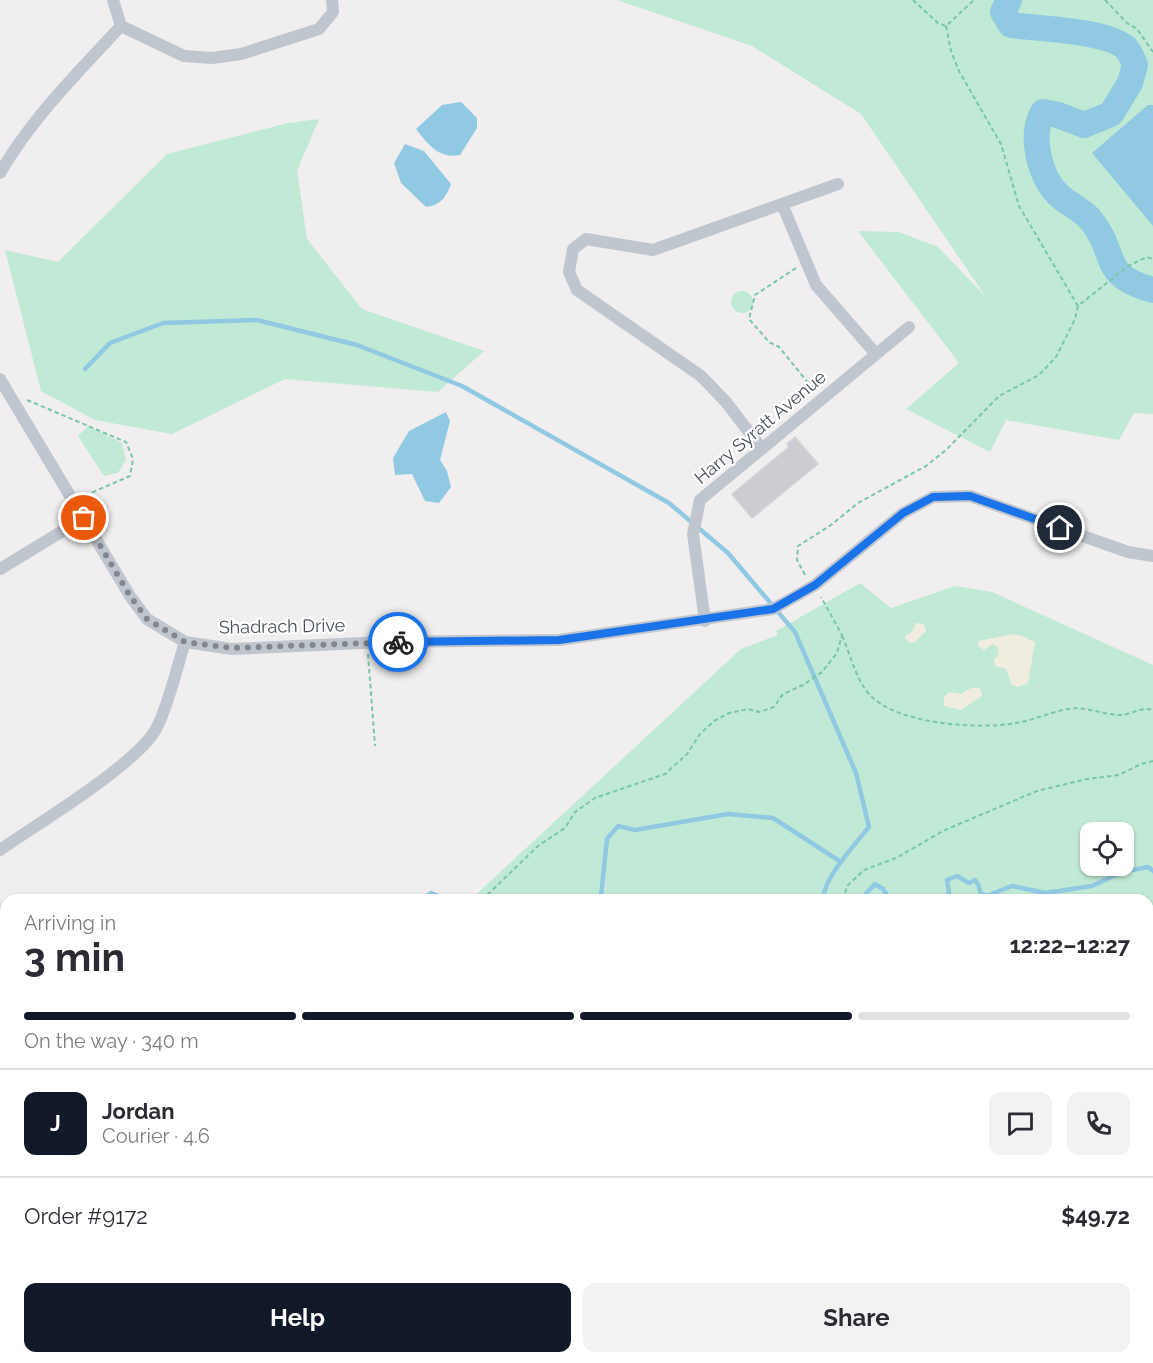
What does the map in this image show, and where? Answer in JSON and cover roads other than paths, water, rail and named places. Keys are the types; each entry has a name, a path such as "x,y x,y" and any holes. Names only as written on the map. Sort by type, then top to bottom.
{"street":[{"path":"113,0 122,26 184,56 212,58 242,54 319,29 333,12 332,0"},
{"path":"0,173 12,153 61,89 122,26"},
{"path":"762,449 726,402 701,376 576,290 569,272 573,249 586,239 652,250 838,184"},
{"path":"782,204 816,285 876,354"},
{"name":"Harry Syratt Avenue","path":"705,621 693,534 700,500 909,327"},
{"name":"Shadrach Drive","path":"0,379 130,596 147,619 185,642 232,648 559,640 705,621 773,609 815,585 903,513 933,497 970,496 1128,552 1153,556"},
{"path":"0,569 84,518"},
{"path":"0,850 116,769 141,748 156,729 185,642"}],"water":[{"path":"461,102 477,118 477,128 460,155 446,155 434,149 416,129 442,105"},
{"path":"1148,105 1153,105 1153,226 1092,153"},
{"path":"405,144 424,151 451,184 445,196 436,204 426,207 401,183 394,163"},
{"path":"446,412 450,421 440,460 447,471 451,487 439,503 425,501 412,474 395,475 393,458 409,431"}],"waterway":[{"path":"1009,0 1003,12 1011,25 1071,31 1103,37 1126,48 1131,56 1135,65 1130,83 1111,114 1084,125 1043,112 1039,122 1037,145 1047,180 1061,197 1090,219 1099,231 1117,270 1124,278 1153,290"},
{"path":"85,369 110,343 163,323 257,320 357,345 462,386 669,503 728,553 795,632 856,773 869,827 833,873 824,894"},
{"path":"601,894 607,839 618,826 635,830 728,814 773,818 841,862"},
{"path":"991,894 1012,886 1045,893 1092,886 1122,872 1148,867 1153,871"},
{"path":"948,894 947,880 957,876 969,883 975,880 983,894"},
{"path":"866,894 875,884 886,894"},
{"path":"430,894 433,894"}]}
